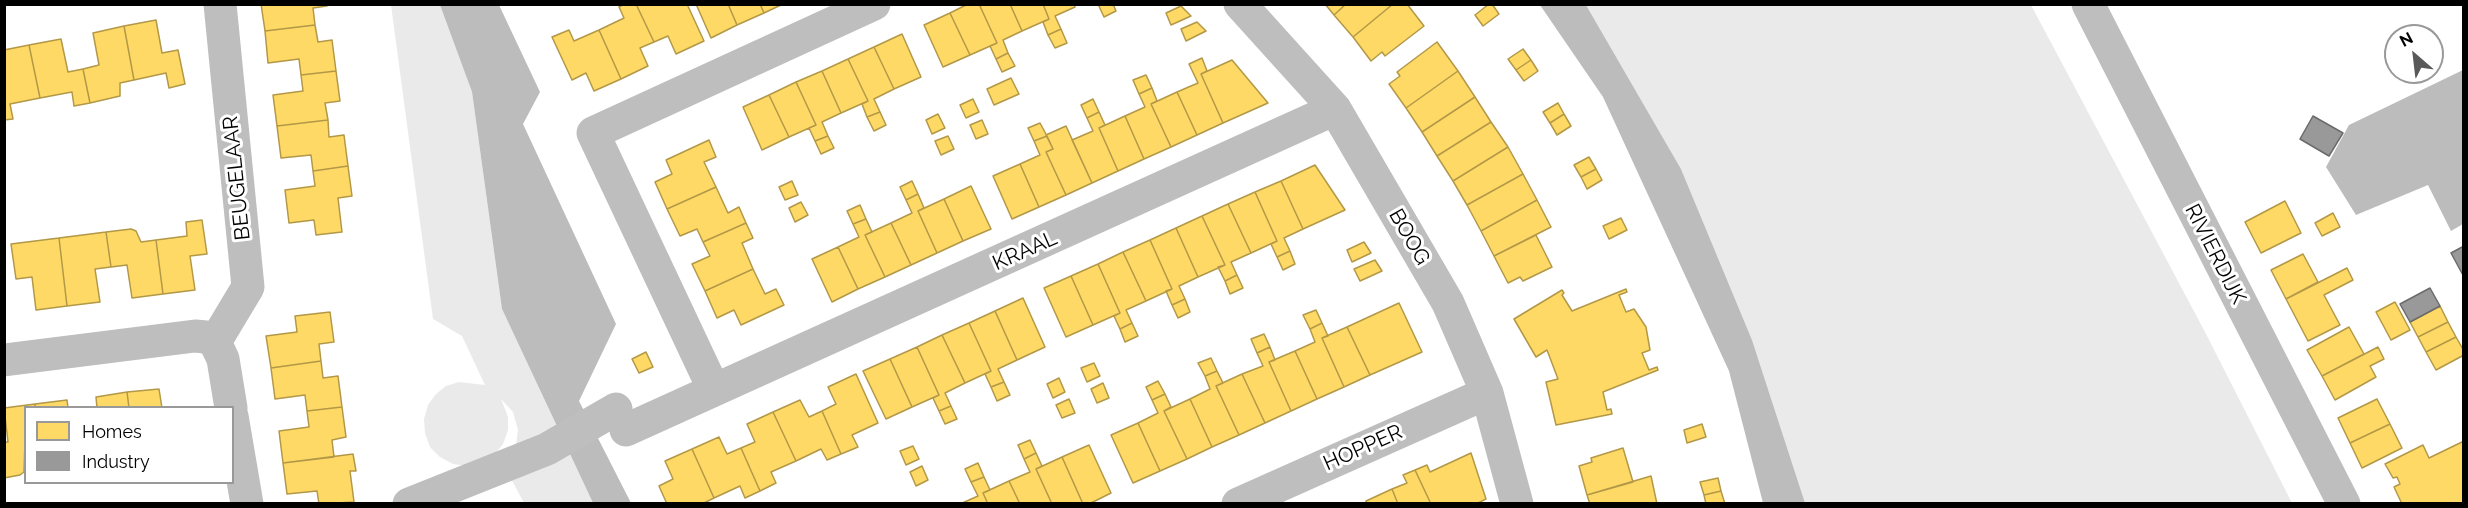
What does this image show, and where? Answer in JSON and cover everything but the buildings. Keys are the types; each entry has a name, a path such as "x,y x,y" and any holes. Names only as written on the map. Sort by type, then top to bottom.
{"street":[{"name":"BEUGELAAR","path":"215,342 248,287 220,4"},
{"path":"714,390 593,133 874,4"},
{"name":"BOOG","path":"1240,4 1335,109 1448,303 1487,393 1517,504"},
{"name":"RIVIERDIJK","path":"2088,4 2343,504"},
{"name":"KRAAL","path":"409,504 547,449 616,418 714,390 1335,109"},
{"path":"4,360 195,336 206,337 215,342 223,359 231,406"},
{"name":"HOPPER","path":"1238,504 1487,393"},
{"path":"234,428 247,504"}],"shaded area":[{"path":"391,5 440,5 472,92 502,309 593,503 524,503 507,471 516,445 518,430 513,412 501,399 508,417 508,430 503,444 494,455 468,466 453,464 440,457 430,447 425,433 424,419 428,405 436,394 446,386 459,382 485,385 462,336 433,319"},
{"path":"440,5 499,5 540,92 523,124 616,324 579,401 631,503 593,503 502,309 472,92"},
{"path":"1540,5 1586,5 1681,169 1752,340 1805,503 1763,503 1729,371 1603,97"},
{"path":"1586,5 2031,5 2205,332 2292,503 1805,503 1752,340 1681,169"},
{"path":"2463,70 2463,224 2451,231 2428,185 2356,215 2326,167 2349,125 2434,84 2444,84 2444,79"}]}
